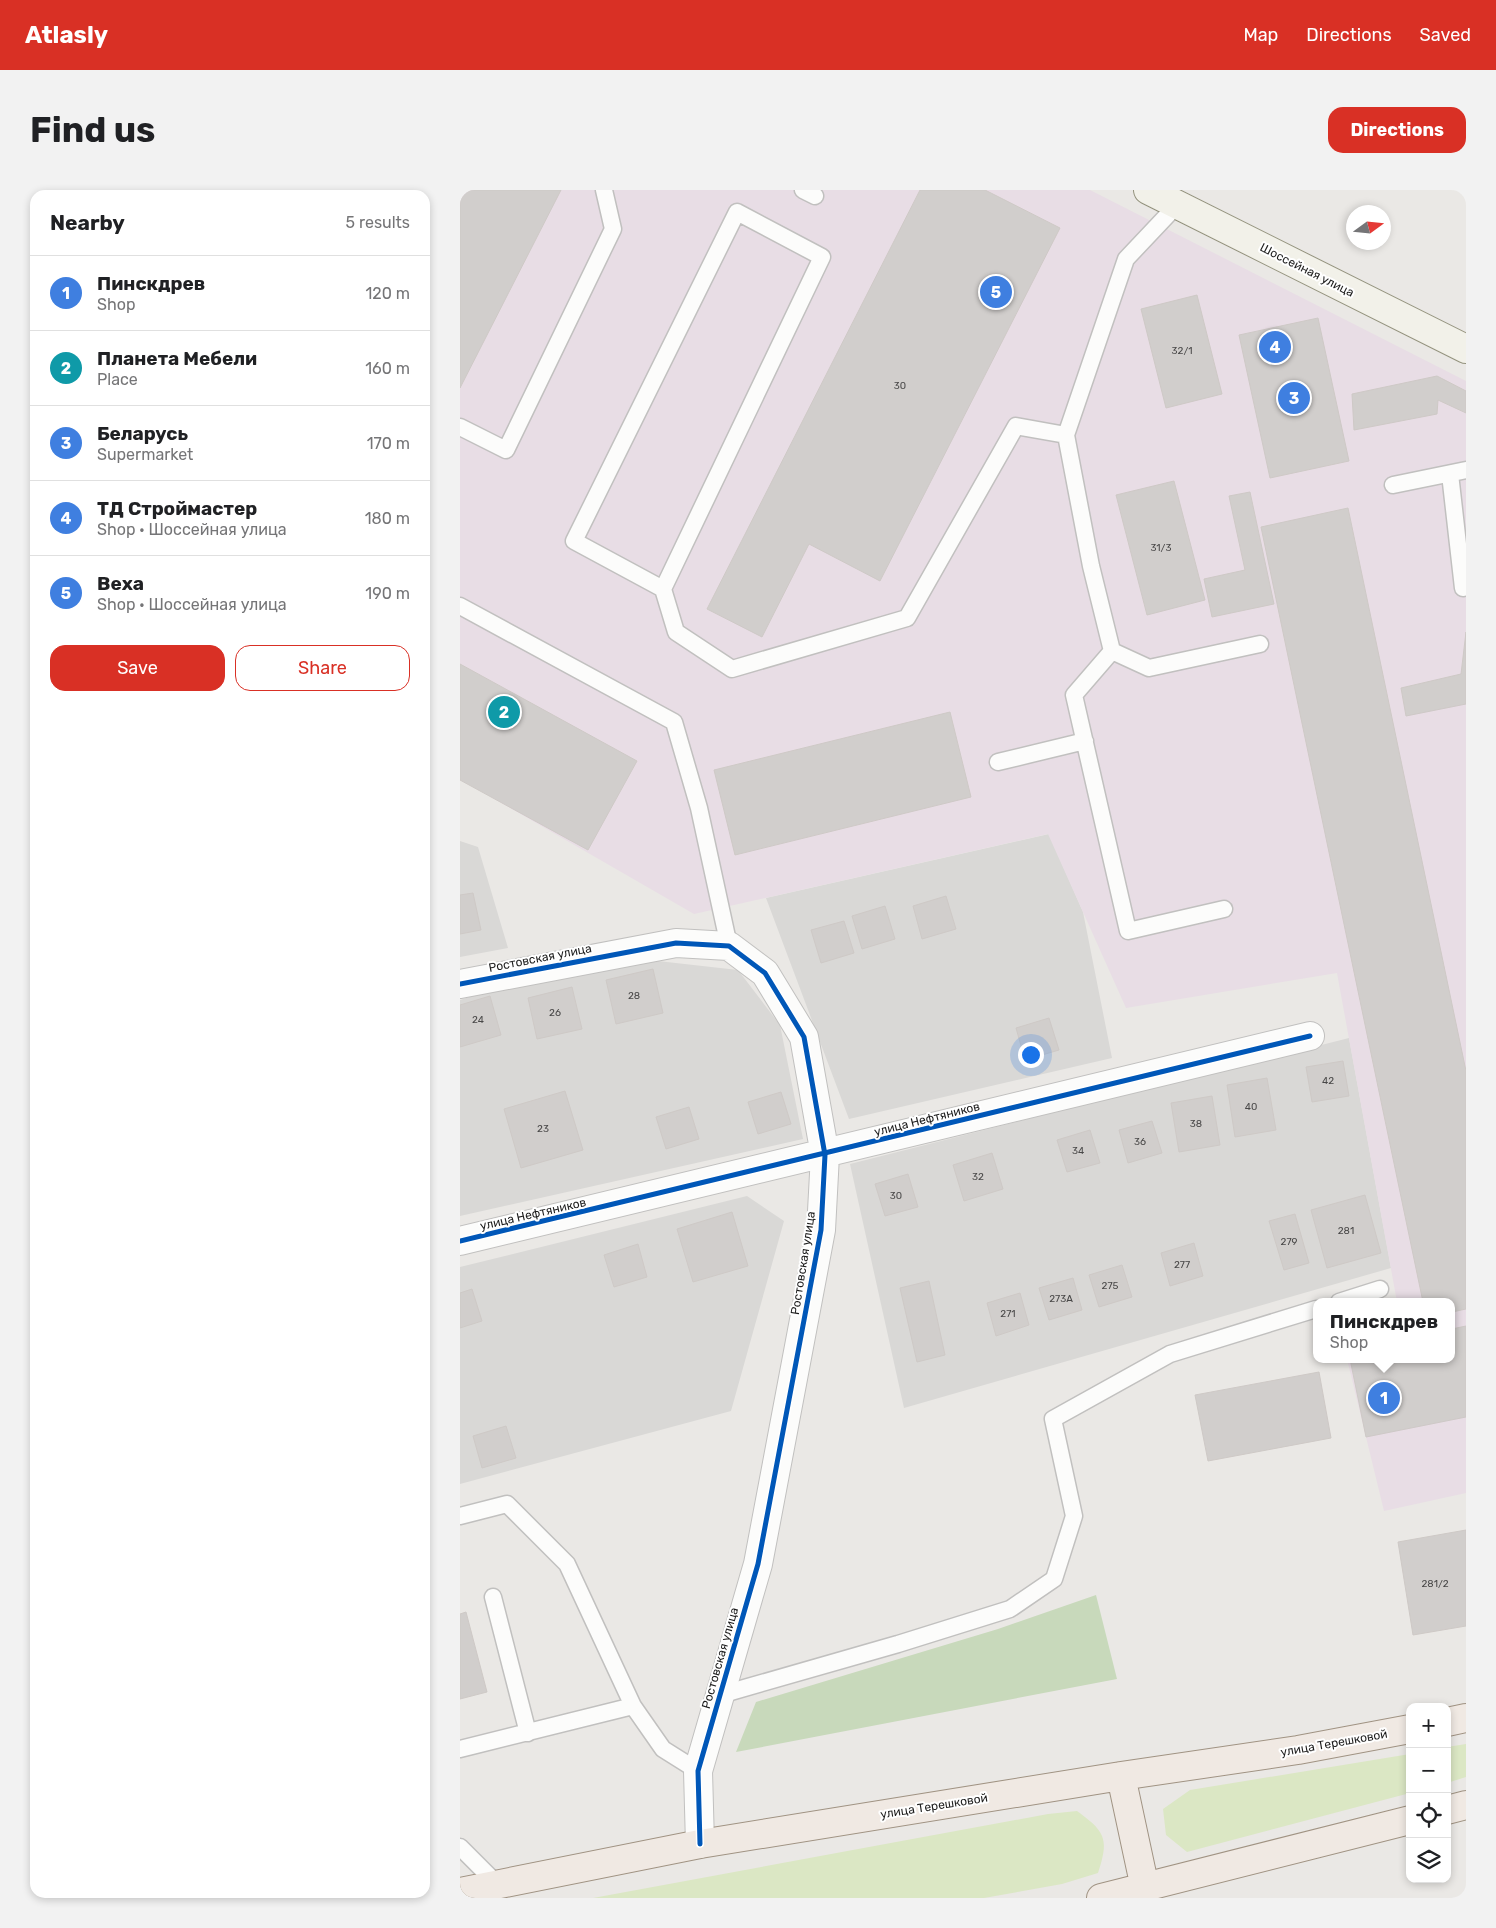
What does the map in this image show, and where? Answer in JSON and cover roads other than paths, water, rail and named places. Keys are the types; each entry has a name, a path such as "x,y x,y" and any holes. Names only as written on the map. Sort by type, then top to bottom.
{"main road":[{"path":"1451,1721 1466,1718"},
{"name":"улица Терешковой","path":"460,1892 700,1844 1121,1776 1298,1750 1406,1730"},
{"path":"1121,1776 1145,1888"},
{"path":"1451,1809 1466,1805"},
{"path":"1100,1898 1406,1821"}],"street":[{"name":"Шоссейная улица","path":"1148,190 1466,349"},
{"name":"Ростовская улица","path":"460,984 676,943 729,946 765,973 804,1037 825,1154 821,1230 758,1564 698,1771 700,1844"},
{"name":"улица Нефтяников","path":"460,1241 1310,1036"}],"lane":[{"path":"460,427 506,450 613,229 604,190"},
{"path":"1112,650 1091,566 1066,435 1126,259 1178,205"},
{"path":"663,589 574,541 737,212 822,257 663,589 676,632 732,670 907,618 1016,426 1066,435"},
{"path":"1393,485 1458,472 1463,588"},
{"path":"460,606 674,722 699,808 729,946"},
{"path":"1112,650 1149,668 1260,644"},
{"path":"1112,650 1074,695 1128,931 1224,909"},
{"path":"998,762 1085,741"},
{"path":"1352,1298 1380,1289"},
{"path":"720,1695 898,1644 1010,1609 1054,1579 1074,1516 1053,1419 1170,1354 1313,1309"},
{"path":"460,1516 507,1504 567,1564 633,1706 663,1749 698,1771"},
{"path":"493,1598 528,1732"},
{"path":"460,1749 633,1706"},
{"path":"460,1847 497,1884"}],"place":[{"name":"Веха","path":"996,292"},
{"name":"ТД Строймастер","path":"1275,347"},
{"name":"Беларусь","path":"1294,398"},
{"name":"Планета Мебели","path":"504,712"},
{"name":"Пинскдрев","path":"1384,1398"}]}
